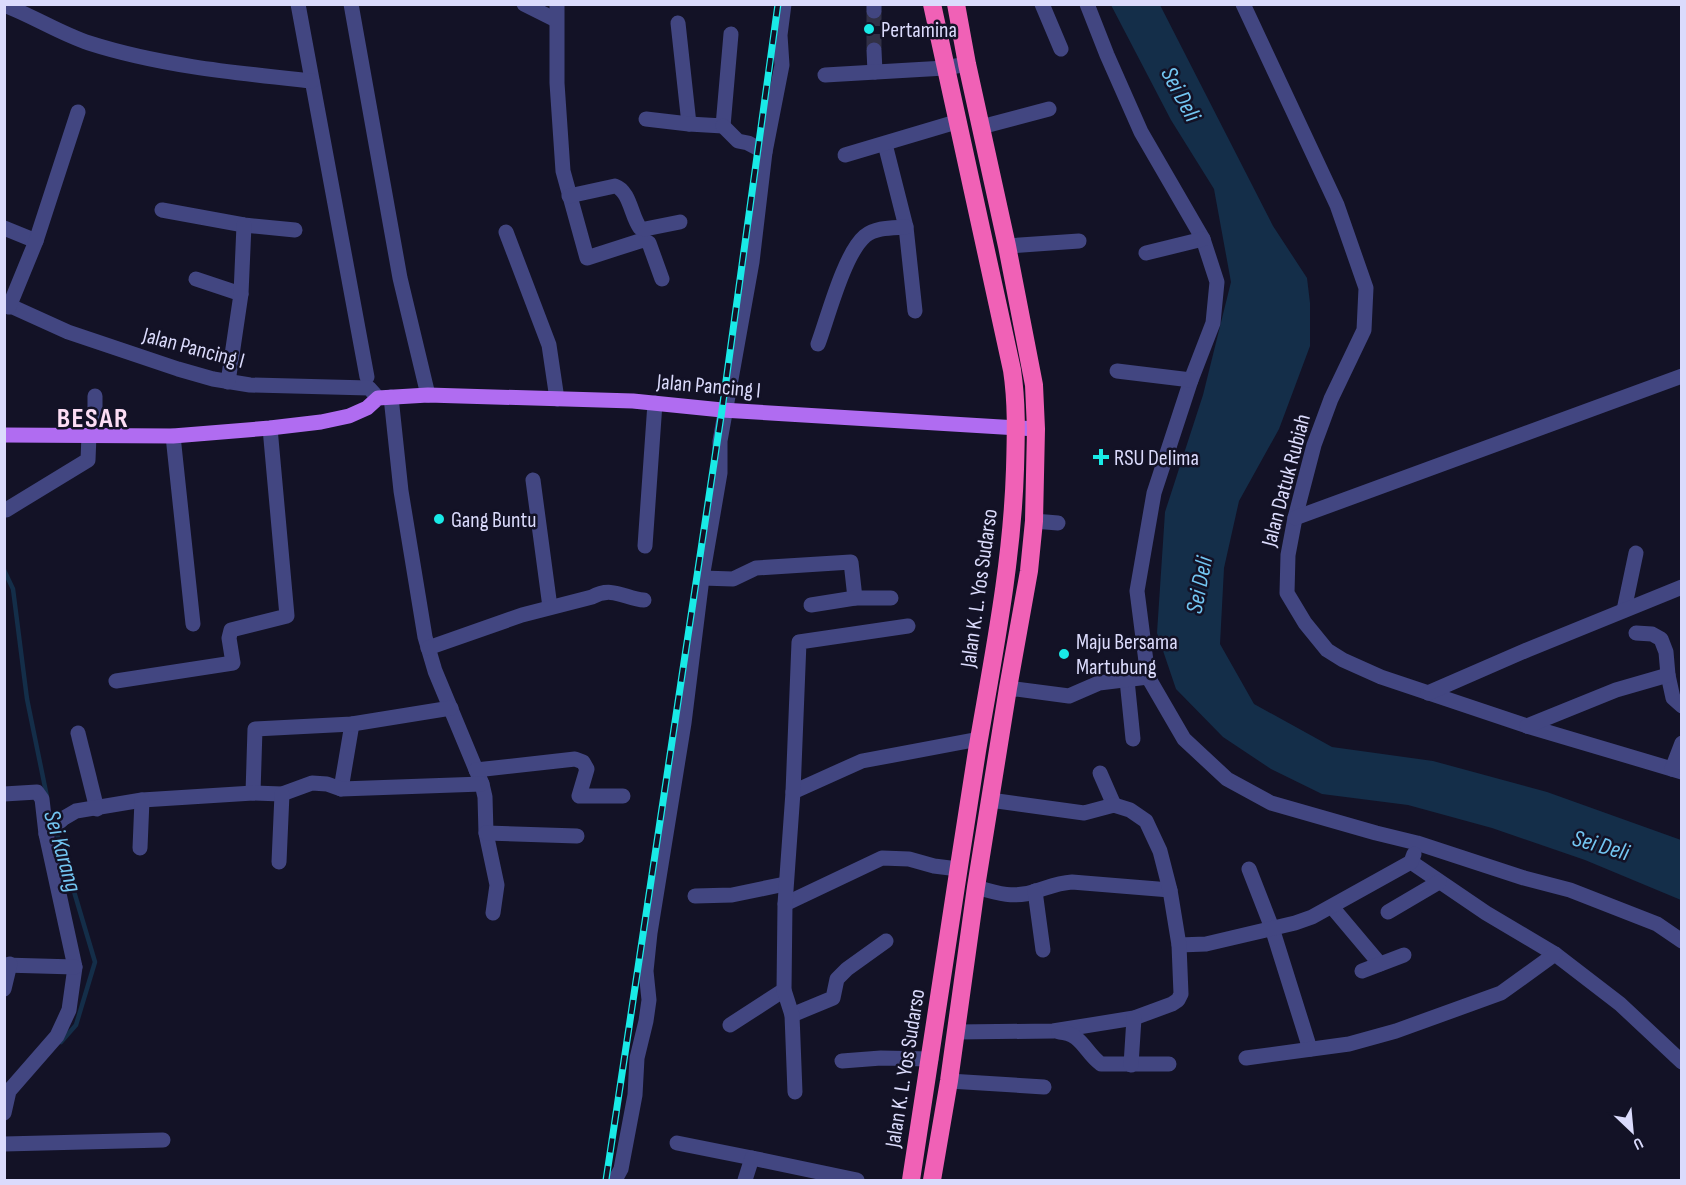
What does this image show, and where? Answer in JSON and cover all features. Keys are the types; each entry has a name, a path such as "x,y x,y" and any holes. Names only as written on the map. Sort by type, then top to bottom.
{"highway":[{"name":"Jalan K. L. Yos Sudarso","path":"911,1180 958,869 1006,582 1014,521 1017,427 1012,370 932,4"},
{"name":"Jalan K. L. Yos Sudarso","path":"932,1180 949,1081 976,887 1029,571 1035,522 1034,385 956,4"},
{"path":"990,671 1009,681"}],"main road":[{"name":"Jalan Pancing I","path":"4,435 173,436 270,428 321,422 348,416 384,398 428,395 656,403 727,410 1036,429"}],"street":[{"path":"298,4 367,377"},
{"path":"351,4 400,278 428,395"},
{"path":"524,4 557,12 559,133 562,171 587,258 636,240 643,240 649,243 662,279"},
{"path":"615,1180 621,1169 635,1095 637,1058 646,1021 649,1000 646,971 684,723 702,579 720,473 720,441 752,262 765,152 782,65 780,35 784,4"},
{"path":"1042,4 1061,49"},
{"path":"1087,4 1141,132 1203,239 1216,282 1214,323 1191,380 1154,493 1137,591 1148,677 1184,739 1227,779 1271,803 1418,843 1588,897 1657,924 1682,941"},
{"name":"Jalan Datuk Rubiah","path":"1243,4 1337,205 1366,288 1364,330 1331,399 1314,445 1295,518 1288,555 1287,592 1305,623 1327,650 1343,660 1381,677 1527,726 1677,770"},
{"path":"5,5 87,42 153,60 243,74 312,81"},
{"path":"678,23 688,124"},
{"path":"723,126 731,34"},
{"path":"874,50 875,72"},
{"path":"825,75 945,68 967,64"},
{"path":"981,127 1049,109"},
{"path":"7,305 36,241 78,112"},
{"path":"646,119 723,126 738,141 748,143 765,152"},
{"path":"845,156 956,122"},
{"path":"885,144 906,227 915,311"},
{"path":"569,196 615,186 624,192 640,228 680,222"},
{"path":"162,210 244,225 295,230"},
{"path":"228,382 241,294 244,225"},
{"path":"818,344 851,255 865,236 878,229 906,227"},
{"path":"4,228 36,241"},
{"path":"506,232 549,345 557,399"},
{"path":"1146,253 1203,239"},
{"path":"1007,246 1079,241"},
{"path":"196,279 241,294"},
{"name":"Jalan Pancing I","path":"7,305 68,332 178,369 228,382 250,385 369,388 384,398"},
{"path":"1117,371 1191,380"},
{"path":"1295,518 1682,376"},
{"path":"6,510 88,460 95,396"},
{"path":"384,398 428,648 485,796 486,832 497,885 493,913"},
{"path":"645,546 656,403"},
{"path":"116,681 233,663 229,638 231,630 287,616 270,428"},
{"path":"173,436 193,624"},
{"path":"533,480 550,607"},
{"path":"1035,522 1058,522"},
{"path":"1624,610 1636,553"},
{"path":"702,579 733,579 756,568 851,562 855,598"},
{"path":"1428,693 1682,587"},
{"path":"428,648 598,593 627,594 638,600 644,600"},
{"path":"811,605 855,598 891,598"},
{"path":"795,1092 792,1015 784,990 785,884 793,792 799,642 908,626"},
{"path":"1636,633 1652,634 1661,639 1666,652 1673,698 1682,706"},
{"path":"1527,726 1616,690 1668,675"},
{"path":"1009,681 1069,696 1091,685 1148,677"},
{"path":"1127,680 1132,740"},
{"path":"252,793 255,729 352,724 451,708"},
{"path":"341,789 352,724"},
{"path":"78,733 97,809"},
{"path":"793,792 862,761 979,739"},
{"path":"1677,770 1682,743"},
{"path":"48,833 64,818 76,811 142,800 252,793 282,794 312,783 327,784 341,789 479,777 575,759 583,762 587,769 579,796 622,796"},
{"path":"1100,773 1114,805"},
{"path":"4,794 37,792 42,799 75,967 69,1010 57,1036 9,1091 4,1113"},
{"path":"279,862 282,794"},
{"path":"140,848 142,800"},
{"path":"990,800 1084,813 1114,805 1130,810 1146,821 1160,851 1170,890 1179,945 1181,994 1178,1000 1134,1018 1053,1031"},
{"path":"486,832 577,836"},
{"path":"1179,945 1206,944 1295,923 1332,907 1412,862 1418,843"},
{"path":"785,904 882,858 909,859 934,866 958,869"},
{"path":"1412,862 1439,882 1555,954 1620,1004 1682,1062"},
{"path":"1249,869 1272,928 1310,1050"},
{"path":"976,887 1011,896 1035,891 1058,882 1170,890"},
{"path":"1388,912 1439,882"},
{"path":"695,896 732,895 785,884"},
{"path":"1035,891 1043,950"},
{"path":"1332,907 1380,964"},
{"path":"792,1015 833,998 837,979 885,941"},
{"path":"1246,1058 1349,1044 1396,1031 1501,993 1555,954"},
{"path":"1362,971 1404,955"},
{"path":"4,989 7,964 75,967"},
{"path":"730,1025 784,990"},
{"path":"1131,1065 1134,1018"},
{"path":"956,1032 1066,1032 1077,1037 1101,1064 1170,1064"},
{"path":"842,1061 881,1058 931,1059"},
{"path":"949,1081 1044,1087"},
{"path":"4,1144 163,1140"},
{"path":"677,1143 857,1180"},
{"path":"745,1180 752,1158"}],"water":[{"name":"Sei Deli","path":"1111,5 1160,5 1273,226 1307,278 1310,303 1310,346 1279,429 1239,501 1224,568 1220,644 1254,704 1332,747 1433,761 1547,792 1681,840 1681,900 1585,860 1492,828 1408,805 1322,794 1271,769 1223,737 1176,689 1157,633 1165,512 1203,395 1231,282 1214,189 1171,120"}],"waterway":[{"name":"Sei Karang","path":"4,570 13,589 27,699 47,797"},
{"name":"Sei Karang","path":"56,831 95,962 76,1025 61,1042"}],"tunnel":[{"path":"874,11 874,50"}],"railway":[{"path":"606,1180 722,410 778,4"}],"place":[{"name":"Pertamina","path":"869,29"},
{"name":"RSU Delima","path":"1101,457"},
{"name":"Gang Buntu","path":"439,519"},
{"name":"Maju Bersama Martubung","path":"1064,654"}],"district":[{"name":"BESAR","path":"93,417"}]}
